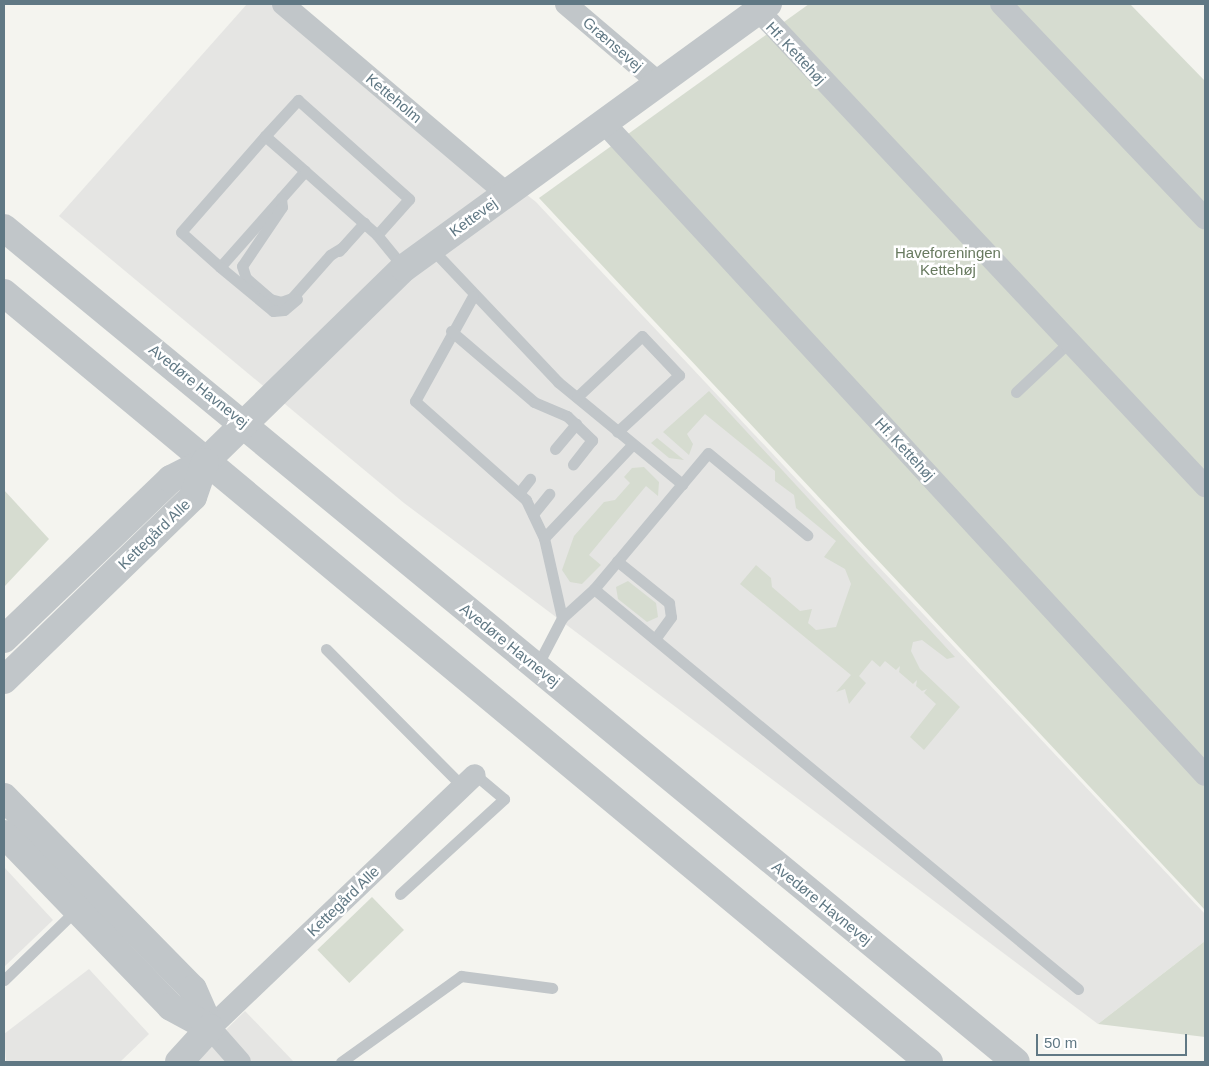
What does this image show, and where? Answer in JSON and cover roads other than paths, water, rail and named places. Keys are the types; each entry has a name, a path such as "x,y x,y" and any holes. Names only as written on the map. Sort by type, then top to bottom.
{"street":[{"name":"Ketteholm","path":"282,4 506,193"},
{"name":"Grænsevej","path":"566,4 660,84"},
{"path":"1001,4 1205,218"},
{"name":"Kettevej","path":"205,462 404,268 764,8"},
{"name":"Hf. Kettehøj","path":"764,8 1069,342 1205,486"},
{"name":"Hf. Kettehøj","path":"605,124 1205,775"},
{"name":"Avedøre Havnevej","path":"4,228 244,423 1016,1062"},
{"path":"4,293 205,462 930,1062"},
{"name":"Kettegård Alle","path":"4,639 171,479 205,462"},
{"name":"Kettegård Alle","path":"4,680 193,498 205,462"},
{"name":"Kettegård Alle","path":"179,1062 210,1028 469,781"},
{"path":"4,797 193,989 210,1028 240,1062"},
{"path":"4,834 171,1007 210,1028"}],"lane":[{"path":"364,223 289,307 279,312 267,309 181,232 298,100 409,199 377,235"},
{"path":"265,136 377,235 404,268"},
{"path":"220,267 305,171"},
{"path":"281,198 282,207 242,266 246,278 270,299 281,302 292,298 330,255 343,247"},
{"path":"431,248 473,296 577,397 632,445 682,484"},
{"path":"473,296 451,331 414,401 519,493 533,514 544,538 562,618"},
{"path":"451,331 534,402 578,427 592,440 573,464"},
{"path":"577,397 642,336 679,375 617,432"},
{"path":"1016,392 1069,342"},
{"path":"555,449 595,412"},
{"path":"544,538 632,445"},
{"path":"537,666 562,618 594,589 708,453 807,535"},
{"path":"519,493 530,479"},
{"path":"533,514 548,494"},
{"path":"618,561 669,603 672,617 655,639"},
{"path":"594,589 1078,989"},
{"path":"326,649 469,781 504,800 400,894"},
{"path":"4,980 96,890"},
{"path":"340,1062 462,976 552,988"}],"park label":[{"name":"Haveforeningen Kettehøj","path":"948,260"}]}
